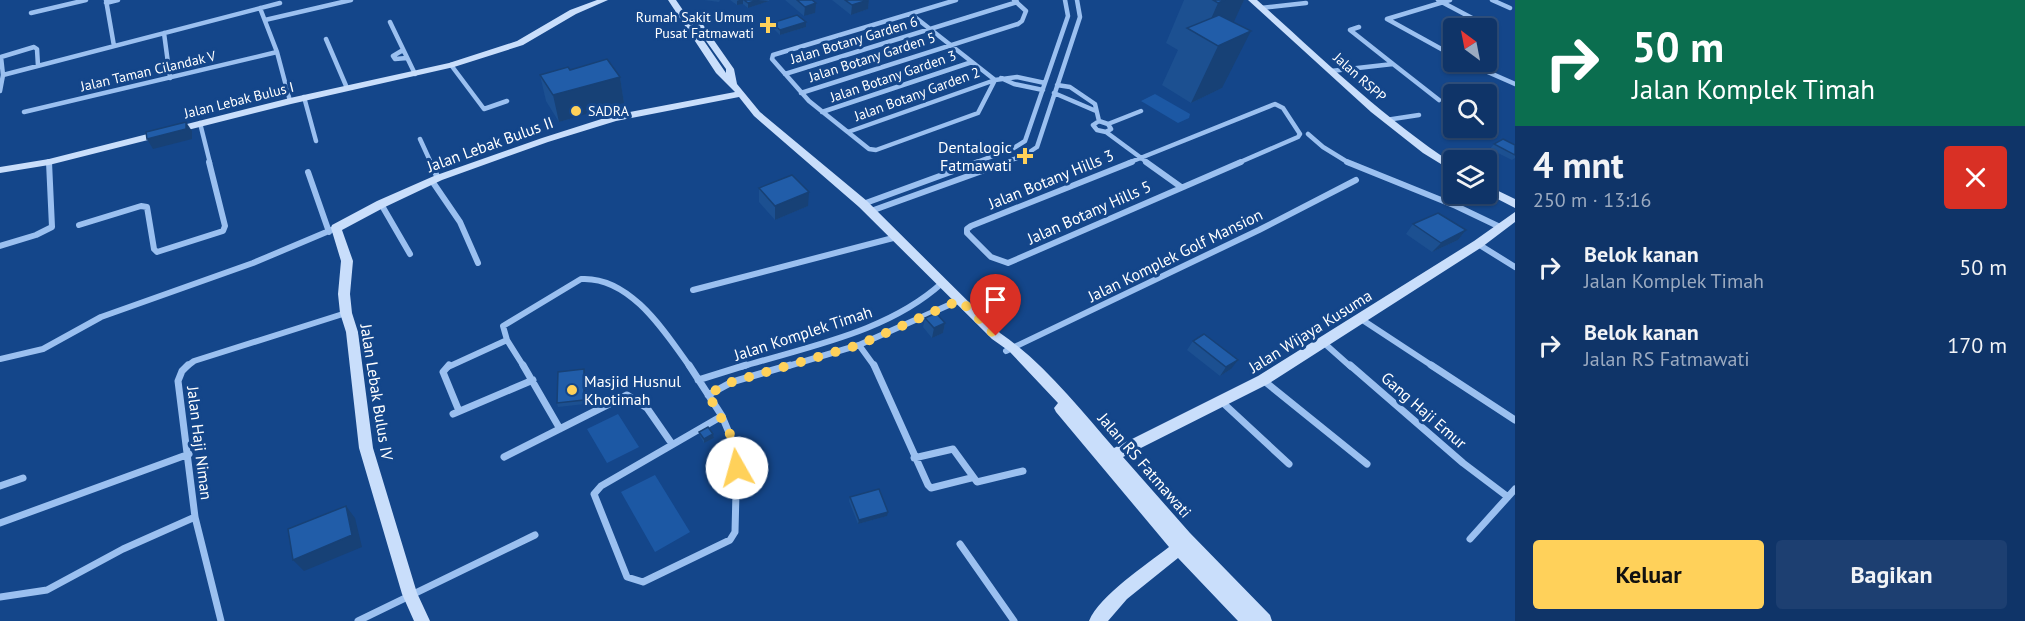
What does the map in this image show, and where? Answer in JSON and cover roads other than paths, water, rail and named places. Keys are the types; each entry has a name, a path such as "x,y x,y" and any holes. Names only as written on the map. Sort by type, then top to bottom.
{"street":[{"path":"31,13 86,0"},
{"path":"114,46 106,1 118,0"},
{"path":"265,20 351,0"},
{"name":"Jalan Lebak Bulus I","path":"0,170 49,162 304,97 451,65 520,43 566,16 604,0"},
{"name":"Jalan RS Fatmawati","path":"672,0 708,45"},
{"name":"Jalan RS Fatmawati","path":"681,0 708,45 719,71 733,84 757,114 867,208 996,336 1179,548 1249,621"},
{"path":"956,0 773,55 772,59 801,93 822,112 869,148 876,150 978,113 982,110 998,79"},
{"path":"867,208 1025,141 1068,16 1065,0"},
{"path":"867,208 1025,155 1037,147 1080,17 1077,0"},
{"name":"Jalan RSPP","path":"1252,0 1385,120 1443,162"},
{"path":"1443,50 1387,20 1450,0"},
{"path":"1492,0 1510,8"},
{"path":"3,75 280,1 286,15"},
{"name":"Jalan Botany Garden 5","path":"801,93 1022,21 1026,11 1015,1"},
{"name":"Jalan Botany Garden 6","path":"785,74 1015,1"},
{"path":"1440,2 1471,18"},
{"path":"1261,8 1306,3"},
{"path":"260,8 277,52 290,101"},
{"path":"911,14 972,62 998,79 1043,90"},
{"path":"390,22 415,74"},
{"path":"1359,27 1349,30 1439,100"},
{"path":"164,33 170,78"},
{"path":"326,39 347,88"},
{"path":"0,91 3,75 1,57 21,49 34,47 37,49 38,66"},
{"path":"403,50 393,56 395,60 407,58"},
{"name":"Jalan Taman Cilandak V","path":"24,112 277,52"},
{"name":"Jalan Botany Garden 3","path":"822,112 972,62"},
{"path":"1334,72 1358,72 1360,69 1393,64"},
{"path":"451,65 483,109 507,101"},
{"path":"1488,72 1515,84"},
{"path":"998,79 1017,76 1045,83"},
{"name":"Jalan Botany Garden 2","path":"848,132 998,79"},
{"path":"1057,85 1070,87 1095,104 1099,122"},
{"path":"1054,93 1065,95 1085,109 1096,111"},
{"name":"Jalan Lebak Bulus II","path":"0,359 43,350 101,317 253,263 332,230 435,179 614,118 741,94"},
{"path":"304,97 316,141"},
{"name":"Jalan Botany Hills 3","path":"1008,263 1002,264 994,260 967,233 967,229 1271,105 1283,108 1300,134 1298,137"},
{"path":"1141,111 1108,124 1099,122 1094,124 1094,127 1106,132 1181,187"},
{"path":"1385,120 1419,115"},
{"path":"79,225 141,206 147,207 153,249 157,252 223,231 225,226 200,123"},
{"path":"1106,132 1111,129 1108,124"},
{"path":"1308,134 1323,148 1344,160 1452,204 1510,222"},
{"name":"Jalan Botany Hills 5","path":"1008,263 1298,137"},
{"path":"420,139 435,179 460,222 478,263"},
{"path":"0,246 36,235 52,227 49,162"},
{"path":"308,172 332,230"},
{"name":"Jalan Komplek Golf Mansion","path":"1009,350 1259,230 1356,180"},
{"path":"1497,194 1515,204"},
{"path":"381,204 410,254"},
{"name":"Jalan Wijaya Kusuma","path":"1113,455 1263,380 1510,222"},
{"name":"Jalan Lebak Bulus IV","path":"332,230 347,261 344,294 346,313 352,332 366,448 410,594 422,621"},
{"path":"693,290 897,237"},
{"path":"1478,244 1515,267"},
{"path":"560,429 533,380 507,340 503,326 581,279 592,277 633,299 656,322 708,394 722,416 737,447 735,532 730,540 643,582 627,577 594,494 601,486 722,416"},
{"name":"Jalan Komplek Timah","path":"698,380 876,325 932,292 942,283"},
{"name":"Jalan Komplek Timah","path":"708,394 732,382 859,345 960,300"},
{"name":"Jalan Haji Niman","path":"220,621 195,517 189,454 178,381 183,368 194,362 346,313"},
{"path":"1361,319 1515,420"},
{"path":"507,340 449,365 443,372 456,412 533,380"},
{"name":"Gang Haji Emur","path":"1324,343 1463,463 1508,497"},
{"path":"859,345 873,363 914,458 931,488 971,478"},
{"name":"Jalan RS Fatmawati","path":"1009,350 1113,455 1185,538 1264,621"},
{"path":"726,371 732,382"},
{"path":"1263,380 1367,464"},
{"path":"504,457 627,395 635,397 647,408 672,444"},
{"path":"1222,402 1289,464"},
{"path":"914,458 953,449 958,453 971,478 978,482 1023,471"},
{"path":"0,523 76,493 146,471 189,454"},
{"path":"0,486 23,478"},
{"path":"1470,539 1515,489"},
{"path":"0,597 47,590 123,549 195,517"},
{"path":"358,621 535,535"},
{"path":"960,544 1014,621"},
{"path":"1097,621 1121,594 1179,548"}],"place":[{"name":"Rumah Sakit Umum Pusat Fatmawati","path":"768,25"},
{"name":"SADRA","path":"576,111"},
{"name":"Dentalogic Fatmawati","path":"1025,156"},
{"name":"Masjid Husnul Khotimah","path":"572,390"}]}
